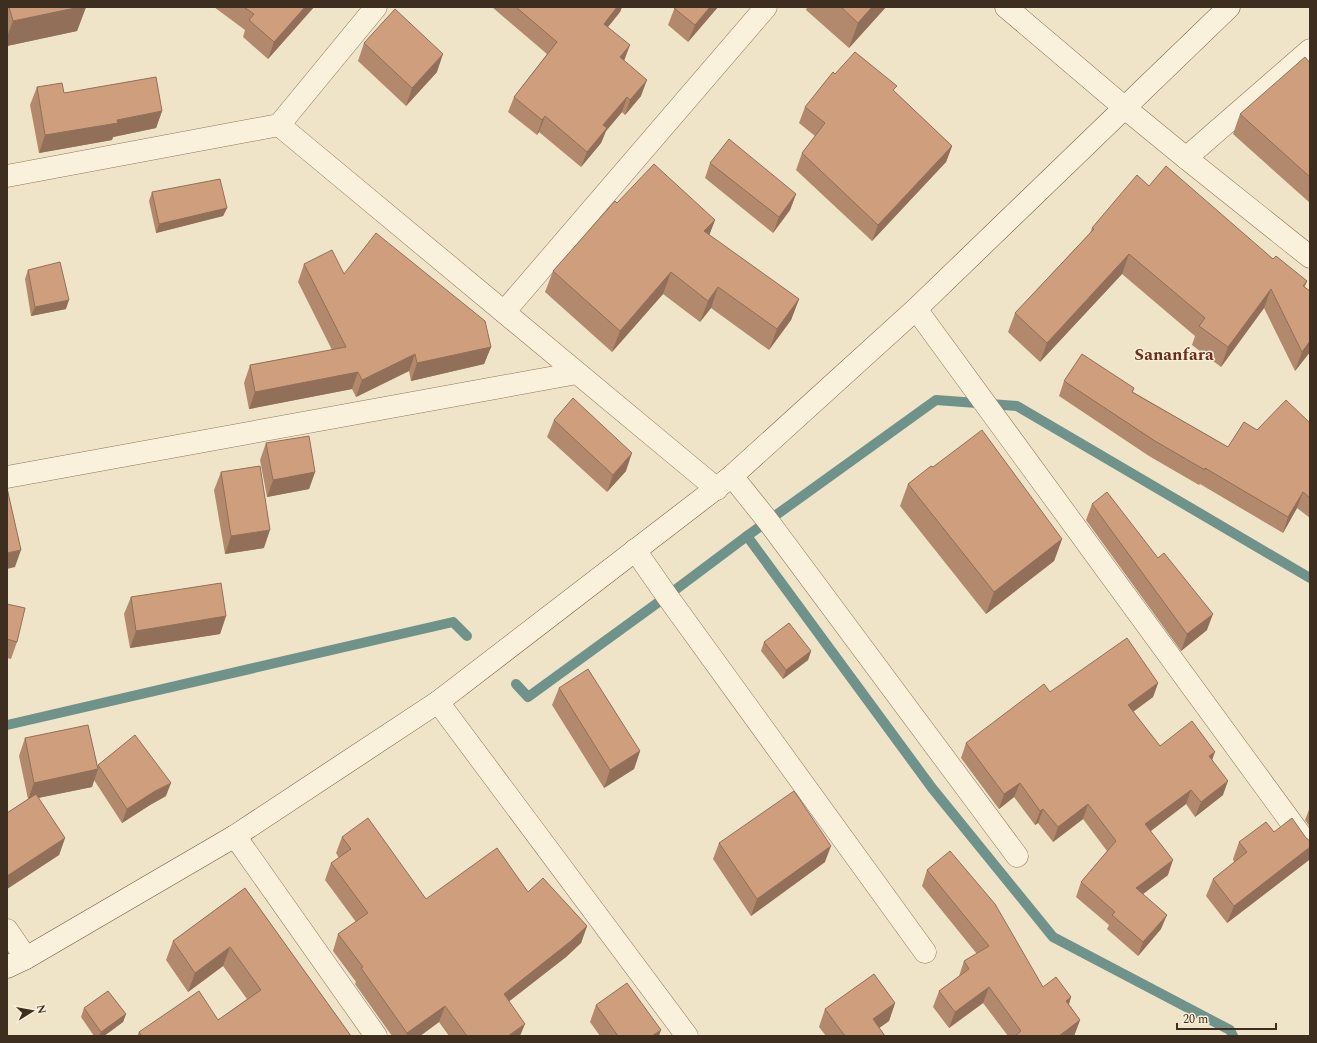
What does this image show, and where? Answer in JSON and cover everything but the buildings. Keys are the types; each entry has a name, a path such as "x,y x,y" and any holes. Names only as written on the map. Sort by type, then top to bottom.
{"street":[{"path":"7,176 279,125 376,7"},
{"path":"504,312 766,7"},
{"path":"1006,7 1125,108 1310,257"},
{"path":"7,967 26,958 235,836 438,702 635,550 725,483 916,309 1229,7"},
{"path":"1186,158 1310,50"},
{"path":"279,125 577,373 725,483 768,521 1016,856"},
{"path":"916,309 1310,848"},
{"path":"7,477 577,373"},
{"path":"635,550 925,952"},
{"path":"438,702 687,1036"},
{"path":"235,836 376,1036"},
{"path":"7,930 26,958"}],"waterway":[{"path":"516,684 528,697 747,536 936,400 1017,406 1310,578"},
{"path":"747,536 932,788 1053,937 1230,1030 1233,1036"},
{"path":"7,725 453,622 467,636"}],"district":[{"name":"Sananfara","path":"1174,355"}]}
